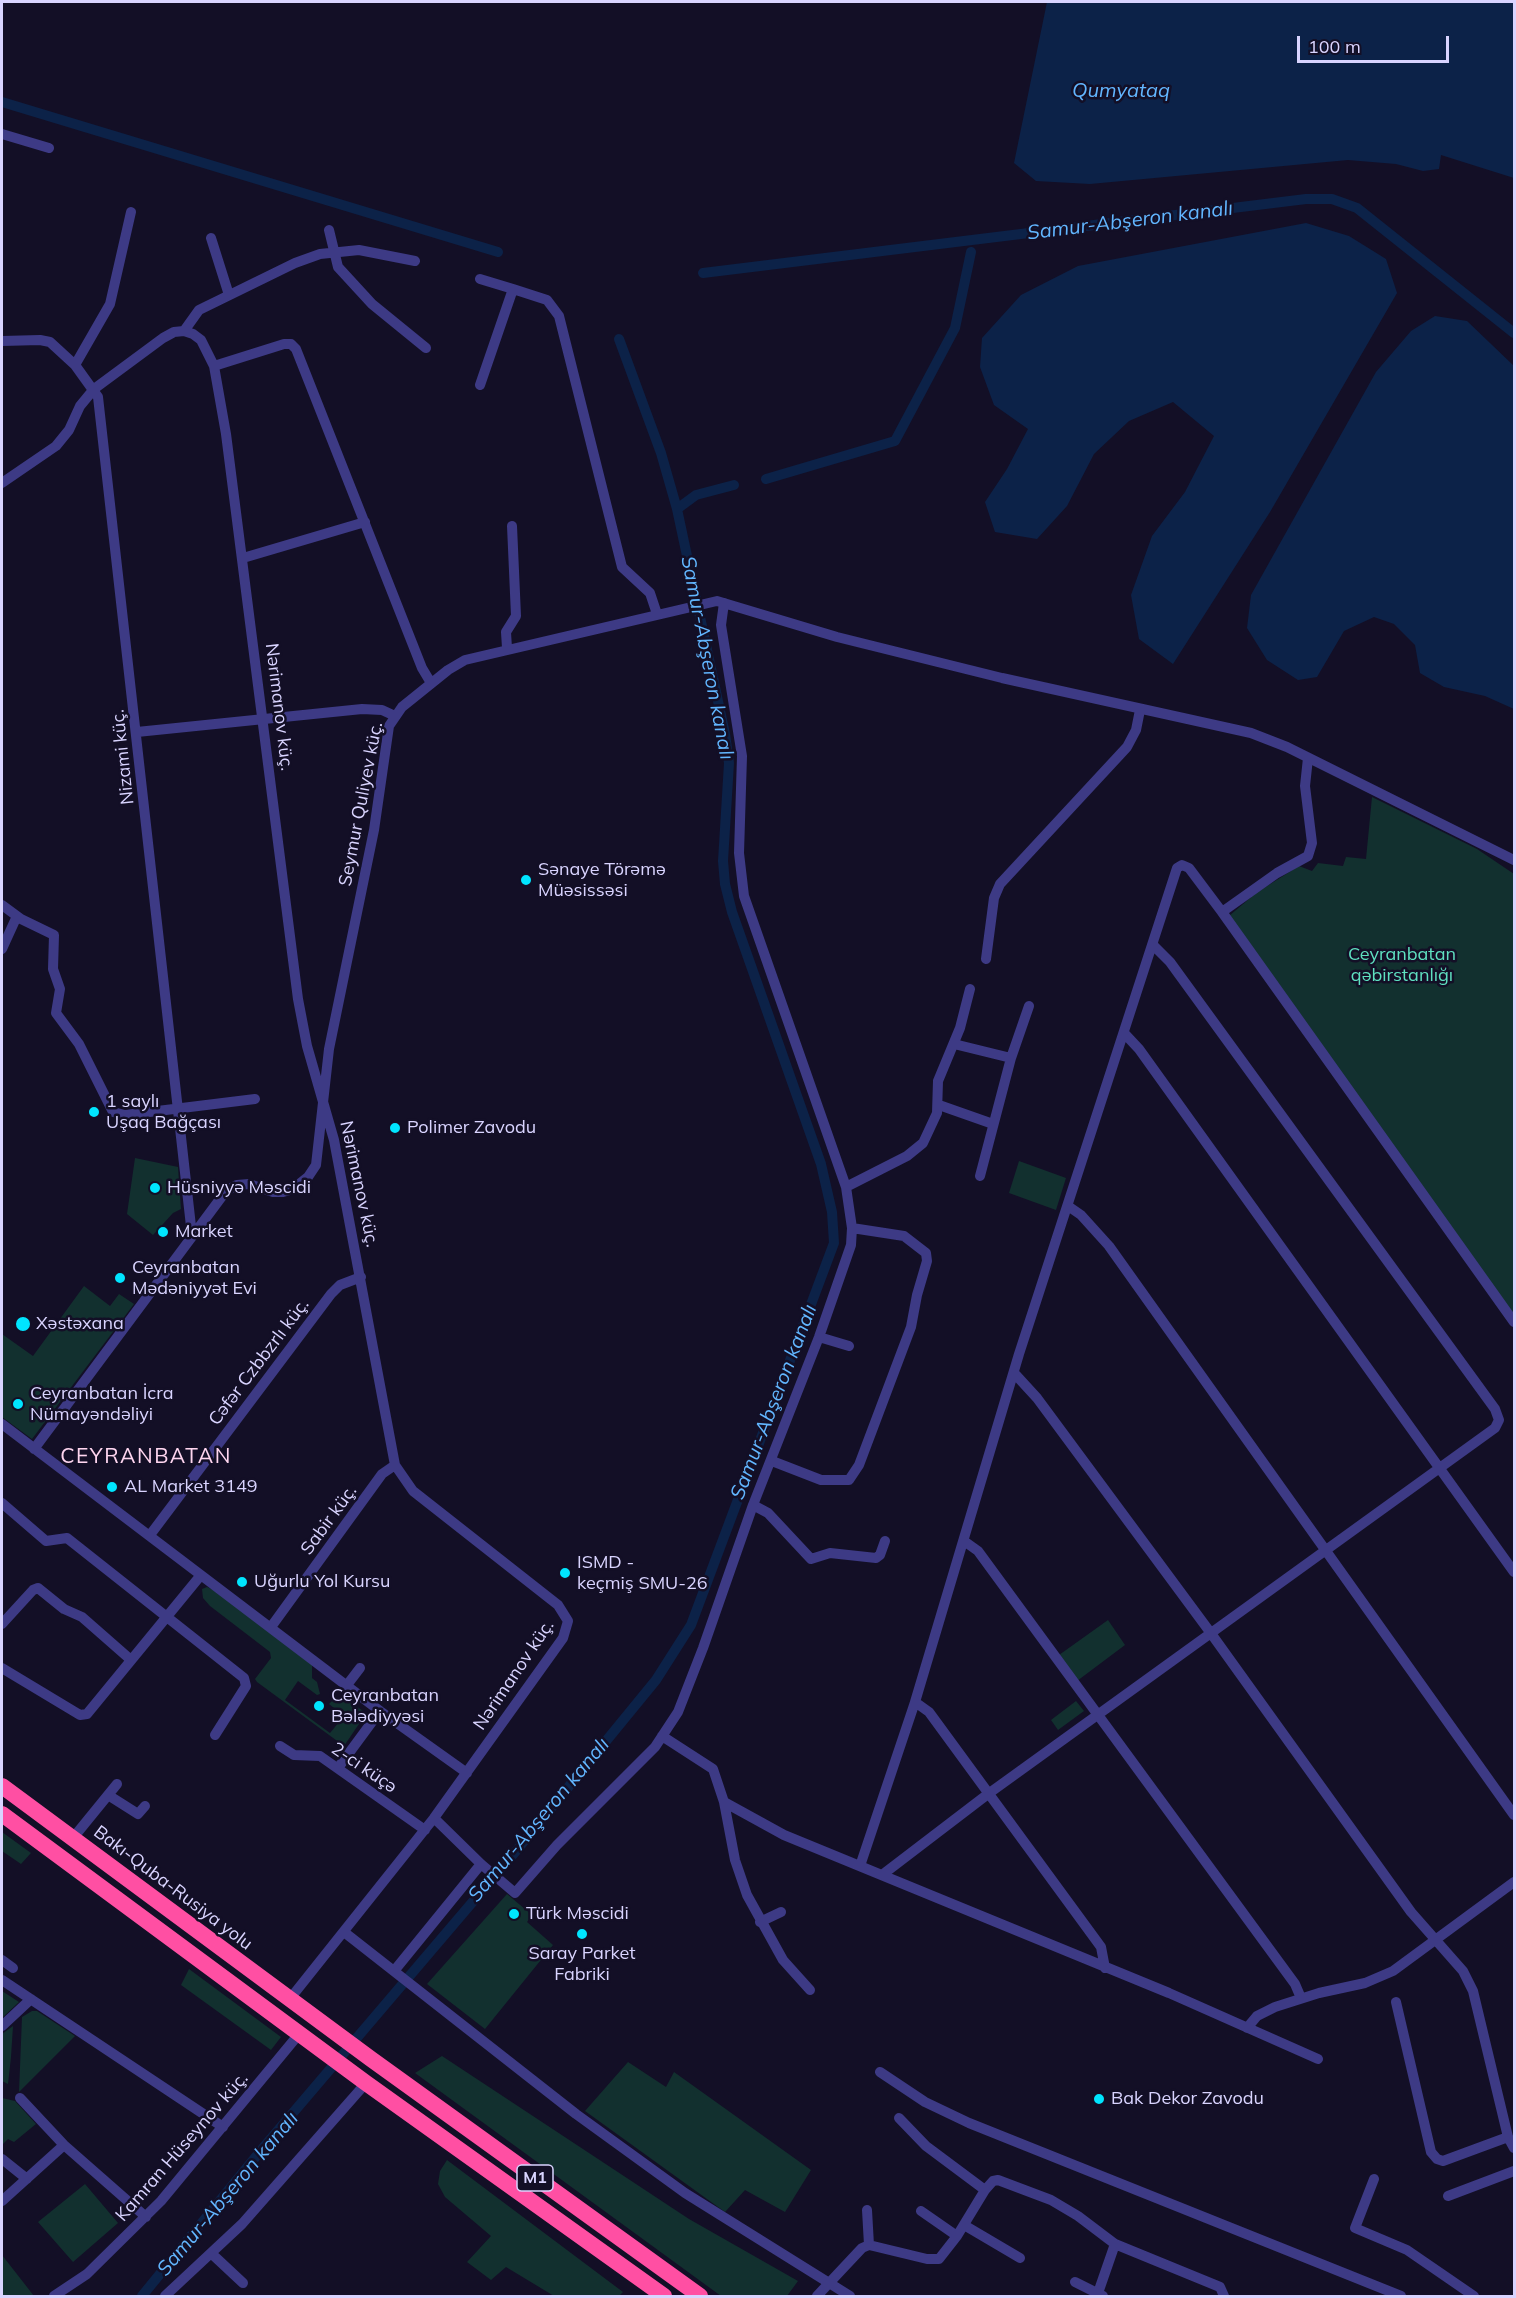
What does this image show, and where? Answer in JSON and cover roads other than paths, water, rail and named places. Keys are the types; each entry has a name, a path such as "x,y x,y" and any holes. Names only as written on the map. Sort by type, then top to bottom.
{"highway":[{"name":"Bakı-Quba-Rusiya yolu","path":"2,1786 370,2060 700,2296"},
{"path":"2,1814 362,2080"},
{"name":"M1","path":"362,2080 664,2296"}],"street":[{"path":"2,134 49,148"},
{"path":"75,365 110,304 131,212"},
{"path":"329,230 338,267 359,292 426,348"},
{"path":"211,238 229,296"},
{"path":"2,483 62,440 80,406 94,389 163,338 174,332 184,331 199,310 295,262 333,252 382,253 415,261"},
{"path":"480,279 548,300 559,316 622,567 630,577 651,593 657,614"},
{"path":"480,385 513,289"},
{"name":"Nərimanov küç.","path":"184,331 201,340 214,366 243,558 298,999 307,1046 324,1103 361,1277 395,1465 413,1491 558,1605 568,1621 563,1638 434,1818 289,2000"},
{"name":"Nizami küç.","path":"2,341 50,342 75,365 94,389 102,420 192,1235"},
{"path":"214,366 284,344 291,344 296,348 422,668 431,683"},
{"path":"243,558 365,522"},
{"path":"507,648 506,632 516,616 512,526"},
{"name":"Seymur Quliyev küç.","path":"324,1103 329,1049 374,830 389,726 395,716 431,683 465,660 709,601 724,603"},
{"path":"434,1818 481,1864 516,1893 557,1845 655,1747 678,1712 707,1639 753,1504 772,1461 845,1266 852,1228 846,1187 744,896 739,853 742,756 721,625 724,603 819,632 1140,710 1251,733 1308,758 1515,860"},
{"path":"137,732 362,709 382,710 395,716"},
{"path":"986,959 994,898 1000,884 1127,747 1136,730 1140,710"},
{"path":"1222,912 1277,873 1308,856 1312,843 1305,786 1308,758"},
{"path":"860,1866 915,1702 1015,1374 1177,868 1182,865 1189,868 1222,912 1515,1322"},
{"path":"2,905 54,936 53,969 60,995 56,1013 79,1044 113,1112 125,1115 255,1099"},
{"path":"2,949 17,916"},
{"path":"882,1875 988,1794 1210,1632 1495,1428 1499,1420 1495,1409 1170,962 1153,945"},
{"path":"846,1187 917,1149 923,1143 939,1105 938,1081 954,1044 970,989"},
{"path":"980,1176 1011,1058 1029,1006"},
{"path":"1124,1033 1139,1049 1515,1572"},
{"path":"954,1044 1011,1058"},
{"path":"34,1449 226,1191 237,1185 249,1184 273,1192 283,1192 293,1189 308,1177 320,1153 324,1103"},
{"path":"939,1105 993,1124"},
{"path":"1068,1206 1080,1215 1108,1246 1515,1815"},
{"path":"772,1461 821,1480 849,1480 859,1465 911,1327 927,1261 926,1253 904,1236 852,1228"},
{"name":"Cəfər Czbbzrlı küç.","path":"150,1535 331,1294 340,1285 361,1277"},
{"path":"819,1337 849,1346"},
{"path":"1015,1374 1044,1408 1210,1632 1411,1912 1470,1981 1508,2137 1515,2148"},
{"path":"2,1424 380,1711 467,1773"},
{"name":"Sabir küç.","path":"271,1627 382,1474 395,1465"},
{"path":"2,1503 46,1542 68,1538 247,1682 216,1735"},
{"path":"753,1504 768,1514 811,1559 830,1553 876,1558 880,1555 885,1541"},
{"path":"964,1541 978,1551 1295,1984 1301,1998"},
{"path":"2,1668 83,1716 90,1712 201,1575"},
{"path":"2,1624 33,1590 38,1588 64,1609 82,1617 131,1660"},
{"path":"347,1685 360,1668"},
{"path":"915,1702 929,1712 1101,1947 1105,1968"},
{"path":"338,1768 380,1711"},
{"path":"662,1736 713,1769 724,1802 735,1860 760,1922 783,1960 810,1990"},
{"name":"2-ci küçə","path":"280,1746 294,1755 320,1756 425,1830"},
{"path":"73,1838 117,1784"},
{"path":"108,1795 138,1814 145,1806"},
{"path":"724,1802 784,1835 1105,1968 1318,2060"},
{"path":"396,1971 481,1864"},
{"path":"1247,2028 1257,2016 1301,1998 1376,1979 1436,1940 1515,1882"},
{"path":"760,1922 781,1912"},
{"path":"344,1932 576,2114 685,2193 850,2296"},
{"path":"2,1960 13,1968"},
{"path":"2,1980 223,2127"},
{"path":"2,2026 32,1999"},
{"path":"1396,2002 1431,2152 1437,2159 1443,2161 1508,2137"},
{"name":"Kamran Hüseynov küç.","path":"54,2296 87,2274 146,2217 223,2127 304,2038"},
{"path":"880,2072 925,2102 969,2123 1385,2294 1401,2296"},
{"path":"165,2296 182,2277 212,2254 242,2224 362,2080"},
{"path":"20,2098 64,2145 146,2217"},
{"path":"899,2118 926,2146 985,2190"},
{"path":"2,2201 64,2145"},
{"path":"2,2160 27,2179"},
{"path":"1448,2196 1515,2171"},
{"path":"1374,2179 1355,2228 1407,2250 1473,2296"},
{"path":"816,2296 862,2248 869,2245 934,2259 942,2256 985,2190 993,2181 1002,2180 1050,2200 1078,2216 1115,2244 1220,2287 1224,2296"},
{"path":"867,2210 869,2245"},
{"path":"921,2211 957,2236"},
{"path":"964,2225 1020,2258"},
{"path":"1075,2282 1101,2295 1115,2244"},
{"path":"212,2254 243,2283"}],"water":[{"name":"Qumyataq","path":"1047,2 1514,2 1514,178 1441,155 1439,169 1423,171 1396,164 1348,160 1090,184 1036,181 1014,163"},
{"path":"1306,223 1349,236 1386,259 1397,293 1270,512 1173,664 1139,639 1131,595 1152,536 1185,492 1214,436 1173,402 1129,421 1094,454 1067,506 1037,539 995,532 985,502 1007,469 1028,429 994,405 980,367 982,338 1021,295 1078,266"},
{"path":"1435,316 1467,321 1514,366 1514,709 1485,696 1444,687 1420,673 1415,645 1394,624 1374,617 1344,631 1317,677 1298,680 1267,660 1247,628 1251,595 1376,372 1411,331"}],"waterway":[{"path":"2,102 498,252"},
{"name":"Samur-Abşeron kanalı","path":"703,273 1306,199 1332,199 1357,208 1514,333"},
{"path":"766,479 895,441 955,328 971,252"},
{"name":"Samur-Abşeron kanalı","path":"142,2296 263,2148 516,1851 656,1680 691,1625 834,1243 832,1212 821,1164 732,912 725,884 723,861 729,763 725,734 677,509 661,453 619,339"},
{"path":"677,509 696,495 734,485"}],"place":[{"name":"Sənaye Törəmə Müəsissəsi","path":"526,880"},
{"name":"1 saylı Uşaq Bağçası","path":"94,1112"},
{"name":"Polimer Zavodu","path":"395,1128"},
{"name":"Hüsniyyə Məscidi","path":"155,1188"},
{"name":"Market","path":"163,1232"},
{"name":"Ceyranbatan Mədəniyyət Evi","path":"120,1278"},
{"name":"Xəstəxana","path":"23,1324"},
{"name":"Ceyranbatan İcra Nümayəndəliyi","path":"18,1404"},
{"name":"AL Market 3149","path":"112,1487"},
{"name":"ISMD - keçmiş SMU-26","path":"565,1573"},
{"name":"Uğurlu Yol Kursu","path":"242,1582"},
{"name":"Ceyranbatan Bələdiyyəsi","path":"319,1706"},
{"name":"Türk Məscidi","path":"514,1914"},
{"name":"Saray Parket Fabriki","path":"582,1934"},
{"name":"Bak Dekor Zavodu","path":"1099,2099"}],"district":[{"name":"CEYRANBATAN","path":"146,1457"}],"park label":[{"name":"Ceyranbatan qəbirstanlığı","path":"1402,965"}]}
